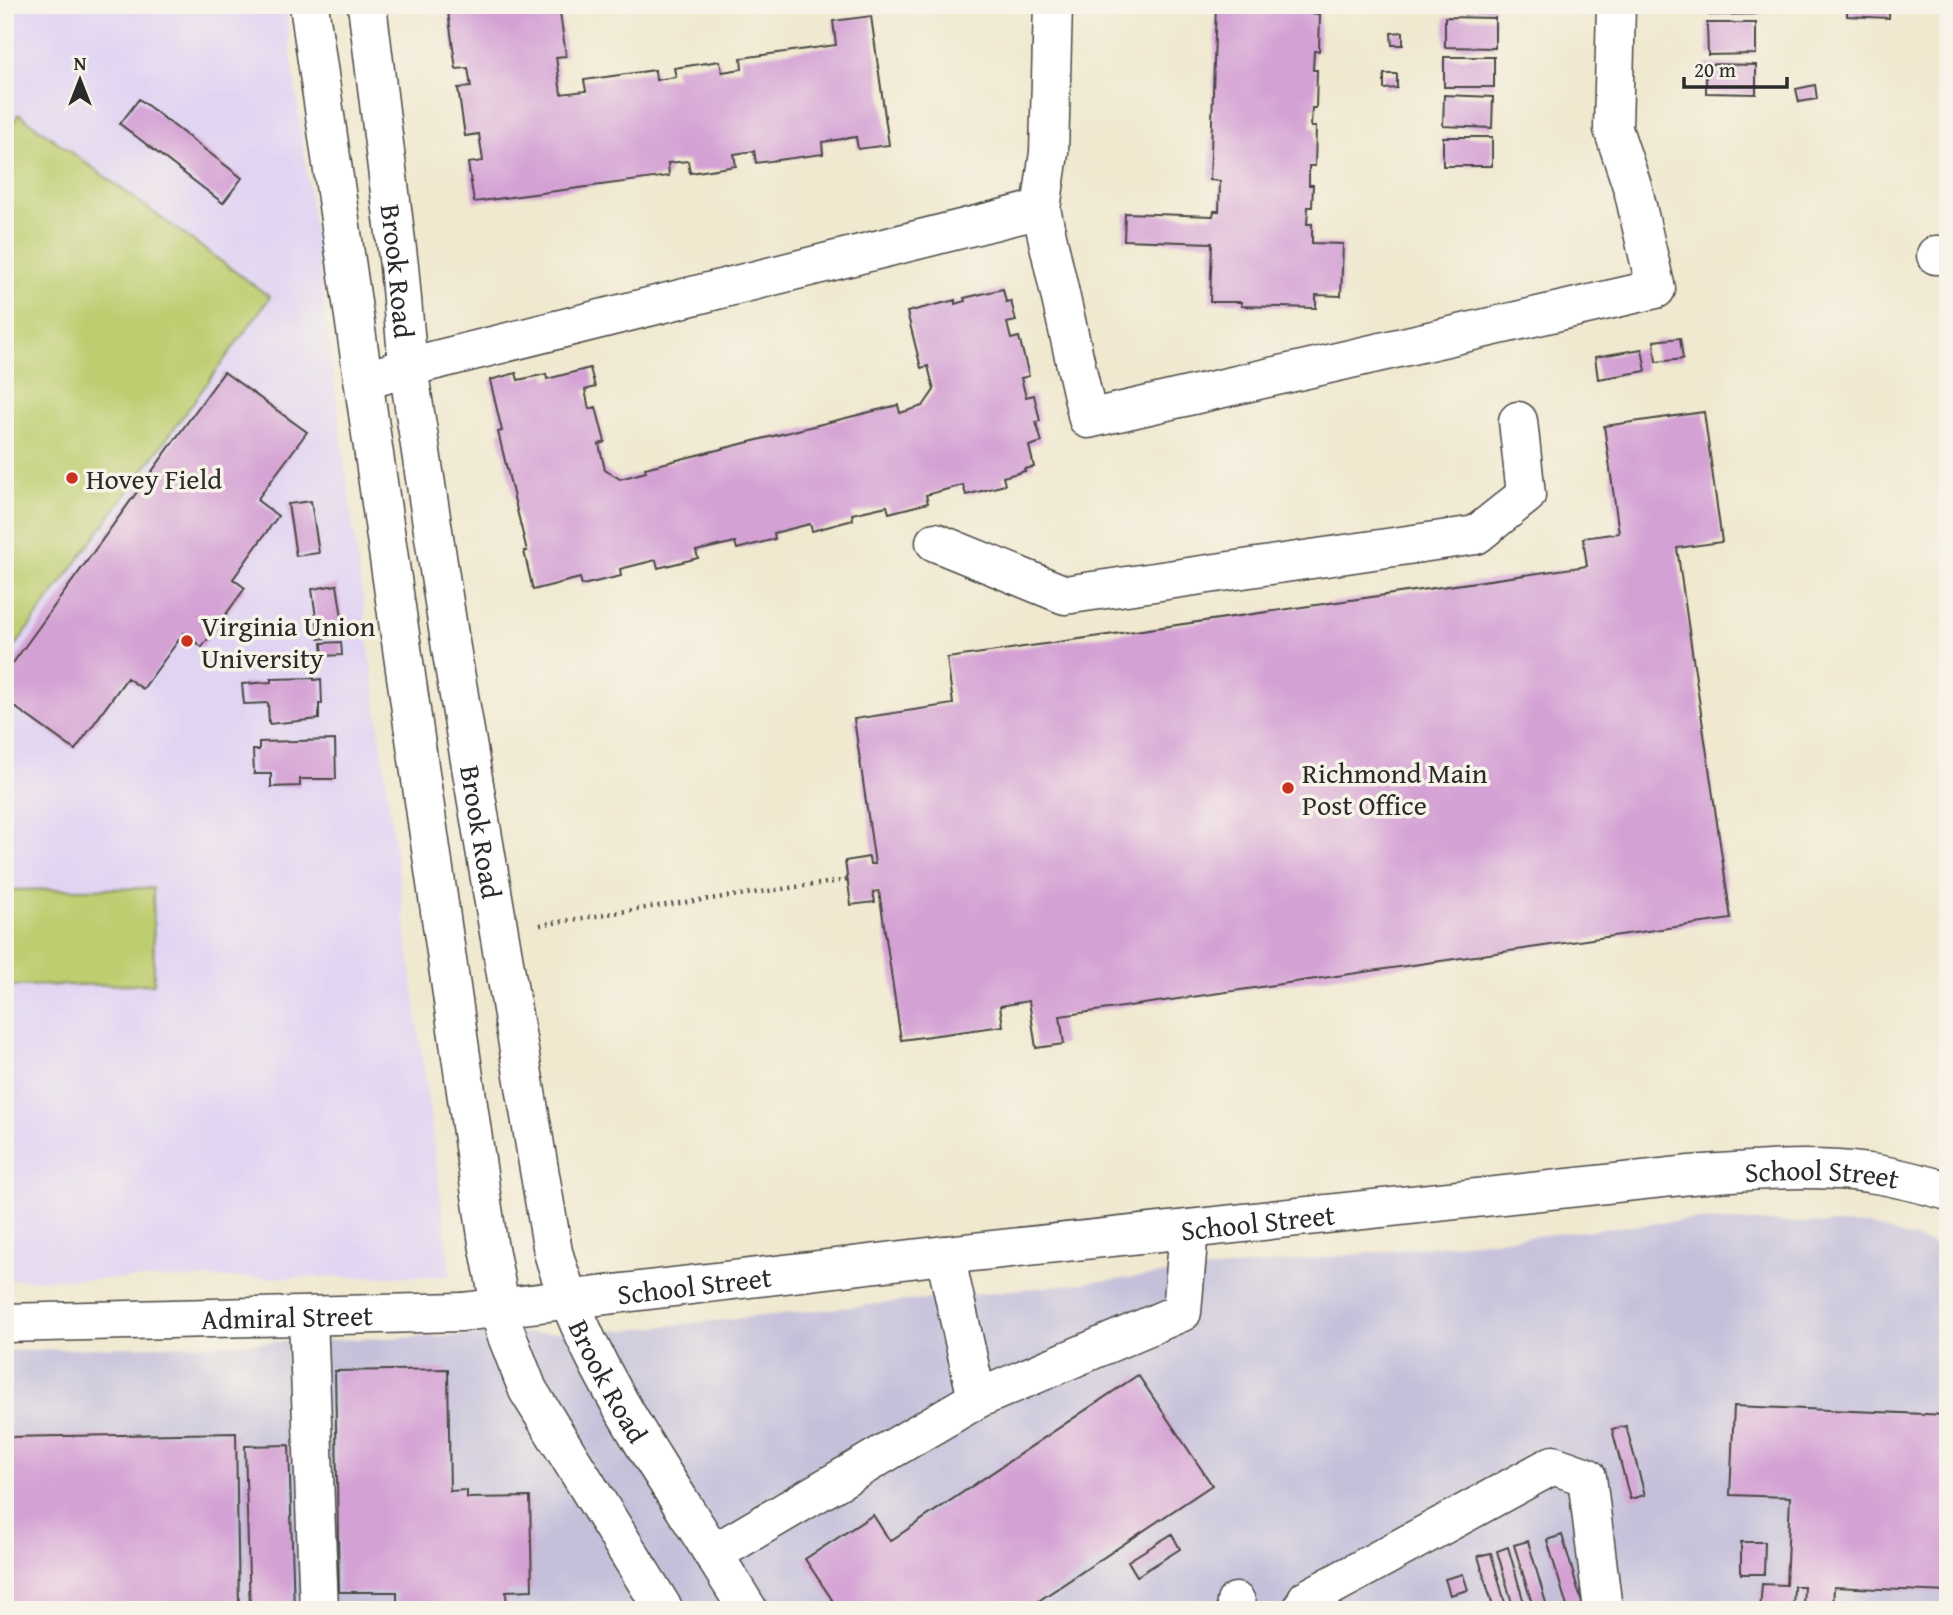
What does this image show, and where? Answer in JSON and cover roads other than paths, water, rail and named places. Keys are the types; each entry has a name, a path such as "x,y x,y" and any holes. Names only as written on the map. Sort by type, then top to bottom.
{"main road":[{"name":"Brook Road","path":"309,5 486,1229 500,1308 511,1349 528,1390 664,1610"},
{"name":"Brook Road","path":"367,5 399,266 408,367 549,1232 568,1298 586,1342 627,1417 748,1610"},
{"path":"1053,5 1049,153 1041,209 1088,419 1656,289 1633,189 1613,129 1616,5"},
{"path":"364,381 408,367 1041,209"},
{"path":"935,542 1065,594 1476,535 1526,495 1518,421"},
{"name":"School Street","path":"568,1298 945,1255 1747,1171 1868,1172 1948,1191"},
{"path":"713,1554 977,1399 1182,1312 1189,1229"},
{"path":"945,1255 977,1399"},
{"name":"Admiral Street","path":"5,1323 424,1314 500,1308 568,1298"},
{"path":"307,1316 319,1610"},
{"path":"1302,1610 1307,1598 1553,1465 1587,1477 1603,1610"}],"place":[{"name":"Hovey Field","path":"72,478"},
{"name":"Virginia Union University","path":"187,641"},
{"name":"Richmond Main Post Office","path":"1288,788"}]}
